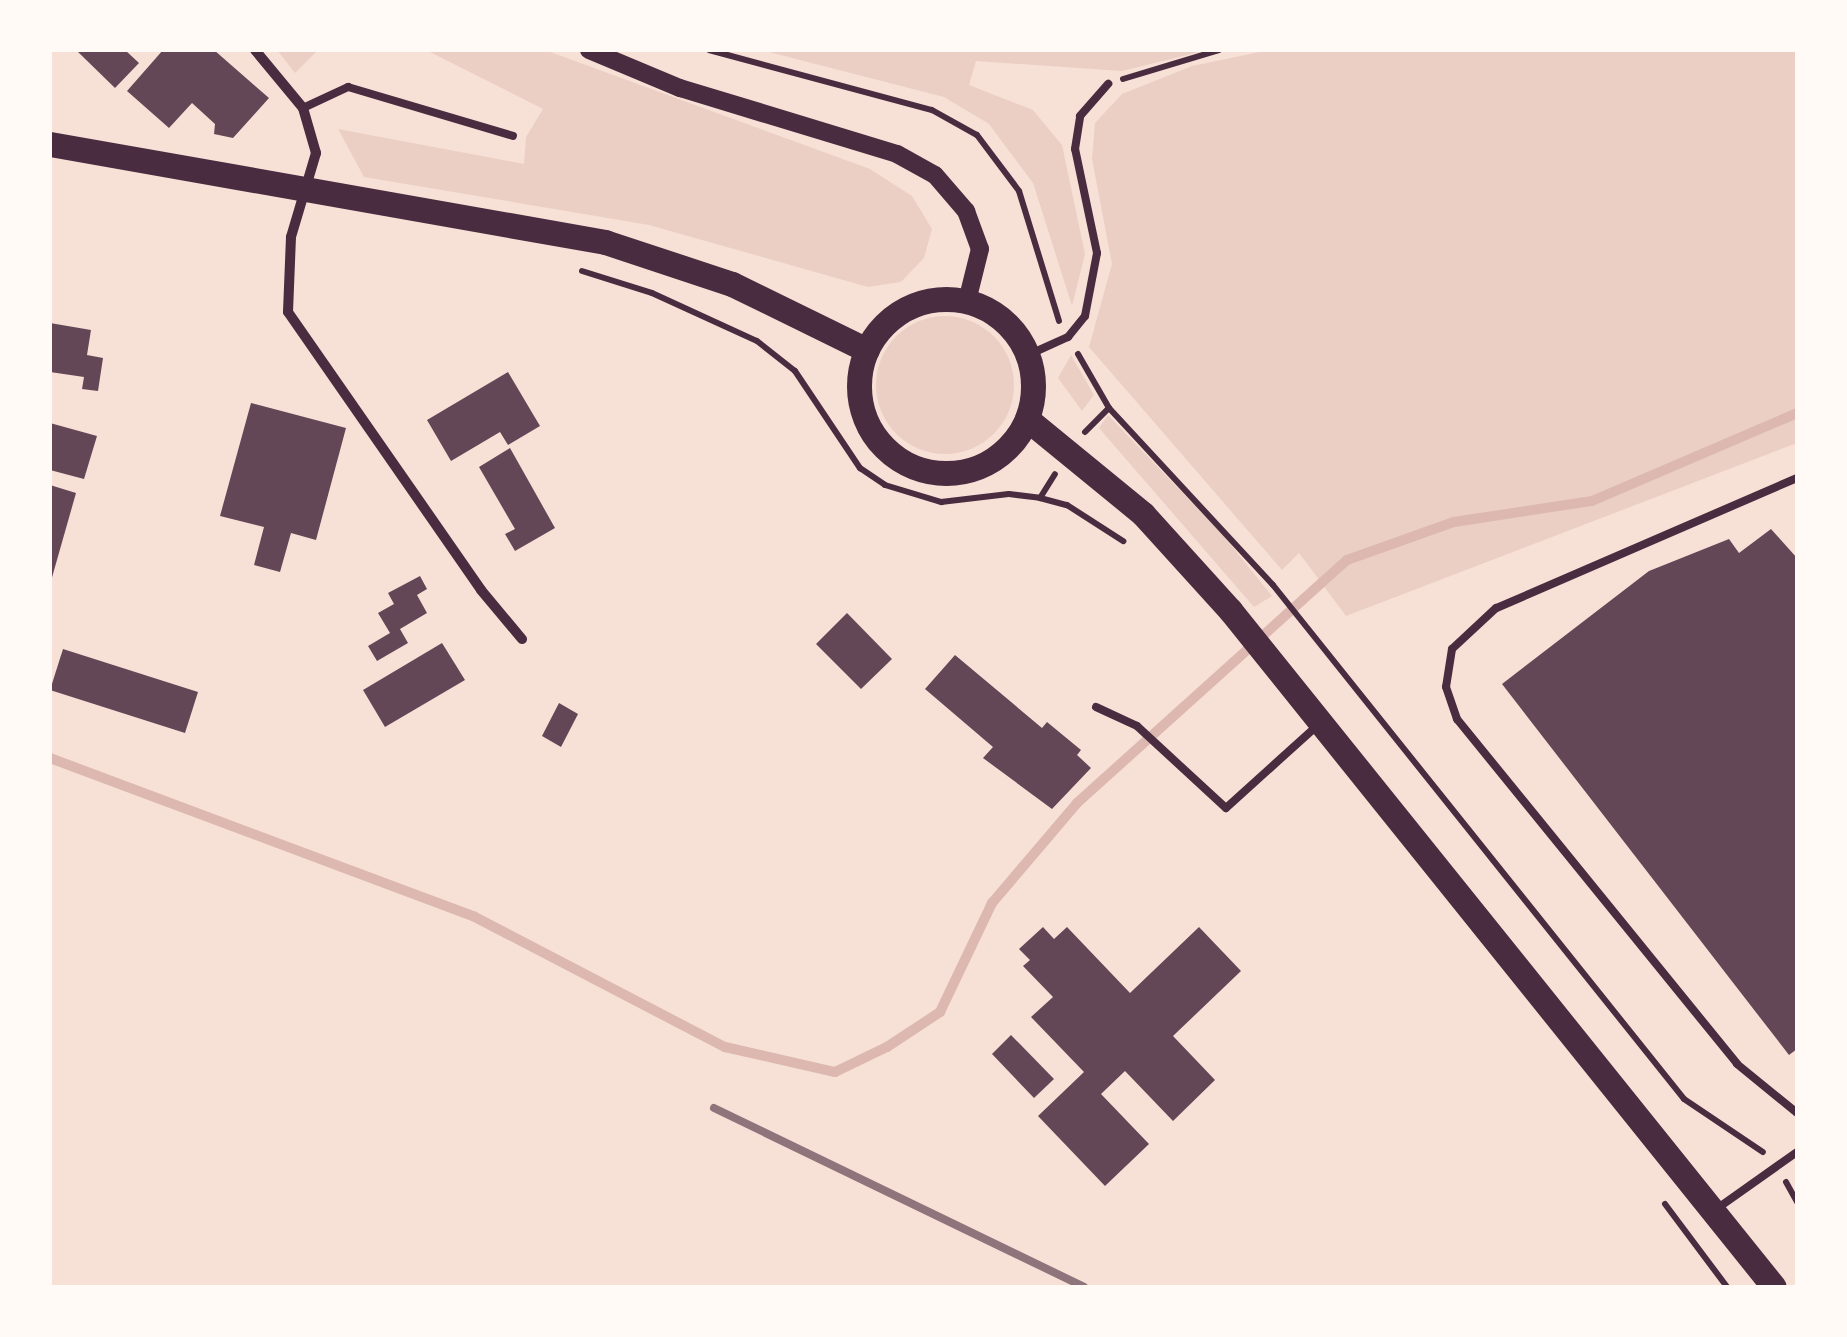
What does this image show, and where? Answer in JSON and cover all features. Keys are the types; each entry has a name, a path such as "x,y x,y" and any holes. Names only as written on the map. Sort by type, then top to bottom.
{"main road":[{"path":"50,144 605,242 732,284 867,350"},
{"path":"938,299 968,301 1004,321 1028,355 1034,387 1027,419 1011,445 986,464 956,473 926,472 898,459 868,424 859,380 867,350 884,325 908,308 938,299"},
{"path":"1027,419 1143,514 1230,610 1774,1287"}],"street":[{"path":"255,50 304,108 316,153 291,237 288,312 481,590 522,638"},
{"path":"589,50 680,88 897,154 935,175 966,211 980,249 968,301"}],"lane":[{"path":"1028,355 1068,338 1084,316 1097,253 1074,150 1080,116 1108,84"},
{"path":"304,108 348,87 514,136"},
{"path":"1797,478 1496,608 1452,649 1446,687 1457,719 1736,1064 1797,1113"},
{"path":"1096,707 1138,726 1226,808 1322,721"},
{"path":"1715,1210 1797,1152"}],"path":[{"path":"1108,84 1219,50"},
{"path":"573,268 652,293 757,342 795,372 860,468 885,485 941,502 1008,494 1067,505 1135,550"},
{"path":"1068,338 1109,408 1273,585 1684,1099 1756,1144 1797,1202"}],"shaded area":[{"path":"277,50 318,50 295,73"},
{"path":"426,50 545,50 870,169 912,196 932,229 924,258 901,282 868,287 649,225 364,177 338,129 524,164 526,137 543,109"},
{"path":"761,50 1208,50 1122,71 976,61 969,85 1033,110 1062,145 1085,254 1072,306 1033,183 989,124 944,97"},
{"path":"1269,50 1797,50 1797,443 1346,616 1299,553 1282,570 1089,347 1112,264 1092,159 1095,123 1122,94 1192,66"},
{"path":"945,316 971,321 994,336 1009,359 1014,385 1009,411 994,434 971,449 945,454 919,449 896,434 881,411 876,385 881,359 896,336 919,321"},
{"path":"1071,355 1094,395 1082,411 1058,378"},
{"path":"1108,415 1223,535 1272,596 1254,607 1099,428"}],"building":[{"path":"76,50 125,50 139,63 115,88"},
{"path":"163,50 214,50 269,98 233,138 214,134 215,124 192,103 169,128 127,91"},
{"path":"50,323 91,330 87,355 103,358 98,391 82,389 84,377 50,372"},
{"path":"508,372 540,426 508,445 500,432 451,461 427,420"},
{"path":"251,403 346,428 316,540 291,533 280,572 254,565 264,527 220,516"},
{"path":"50,423 97,436 84,479 50,470"},
{"path":"510,448 555,528 515,551 505,534 515,529 479,467"},
{"path":"50,485 76,493 51,581 50,581"},
{"path":"1771,529 1797,558 1797,1049 1789,1055 1502,684 1649,571 1729,539 1739,553"},
{"path":"420,576 427,589 417,595 427,613 400,629 408,643 377,661 368,646 390,633 378,613 394,604 388,593"},
{"path":"847,613 892,659 861,689 816,644"},
{"path":"442,643 465,680 385,727 363,690"},
{"path":"63,649 198,692 185,733 50,690"},
{"path":"955,655 1042,728 1047,722 1081,750 1077,755 1091,768 1052,809 983,758 993,747 925,689"},
{"path":"559,703 578,714 561,747 542,736"},
{"path":"1043,927 1054,939 1067,927 1130,993 1199,927 1241,971 1173,1036 1215,1080 1173,1121 1125,1071 1101,1094 1149,1144 1105,1186 1038,1116 1084,1072 1031,1017 1053,997 1023,966 1030,960 1019,949"},
{"path":"1011,1035 1054,1079 1034,1098 992,1054"}],"waterway":[{"path":"50,758 473,916 725,1047 835,1072 887,1047 940,1012 992,903 1077,803 1347,560 1454,522 1592,501 1797,413"}],"railway":[{"path":"714,1108 1084,1287"}]}
